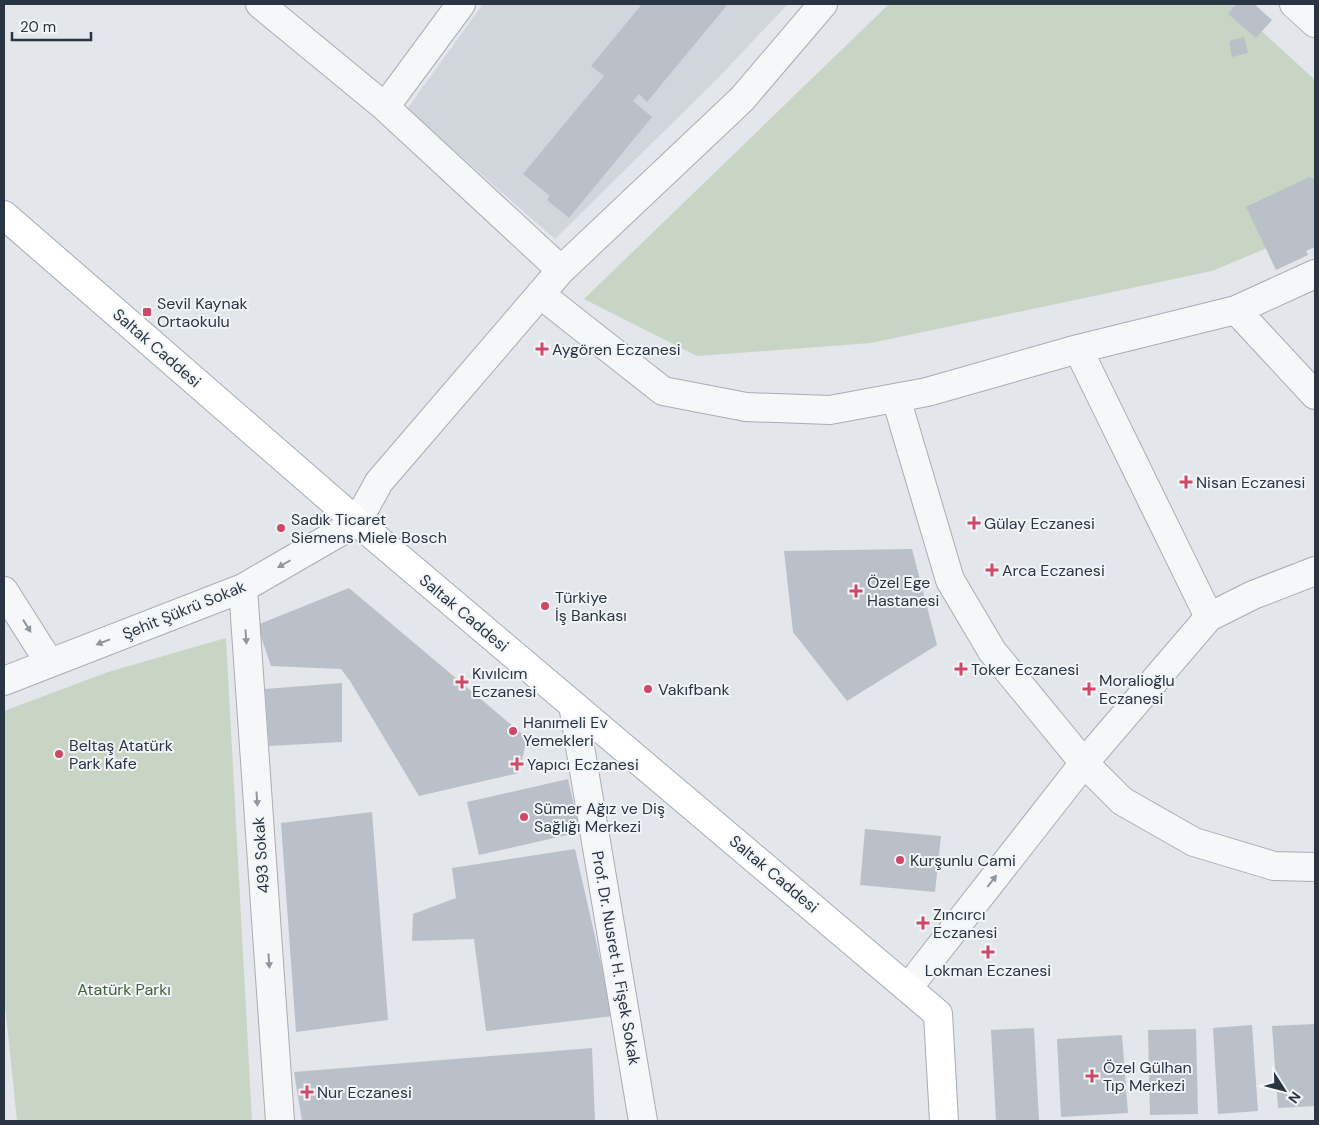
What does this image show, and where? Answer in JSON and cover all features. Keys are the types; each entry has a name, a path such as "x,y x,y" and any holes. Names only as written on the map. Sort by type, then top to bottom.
{"main road":[{"name":"Saltak Caddesi","path":"4,215 357,522 938,1014 944,1121"}],"street":[{"path":"260,4 385,107 561,270"},
{"path":"385,107 461,4"},
{"path":"357,522 379,482 561,270 742,99 823,4"},
{"path":"1294,4 1315,23"},
{"path":"540,294 663,390 746,407 821,409 927,392 1078,349 1236,310 1315,274"},
{"path":"1236,310 1315,394"},
{"path":"1078,349 1209,618"},
{"path":"896,398 950,580 992,651 1084,762 1122,801 1194,842 1274,866 1315,867"},
{"name":"Şehit Şükrü Sokak","path":"4,681 242,588 357,522"},
{"path":"908,988 1084,762 1209,618 1253,596 1315,571"},
{"name":"493 Sokak","path":"242,588 280,1121"},
{"path":"4,591 49,662"},
{"name":"Prof. Dr. Nusret H. Fişek Sokak","path":"574,705 643,1121"}],"shaded area":[{"path":"483,4 788,4 718,78 555,239 407,109"}],"green space":[{"path":"889,4 1232,4 1315,80 1315,228 1212,271 871,343 697,356 584,299"},
{"name":"Atatürk Parkı","path":"226,638 252,1121 17,1121 4,995 4,711 108,672"}],"building":[{"path":"642,4 728,4 647,102 639,94 633,101 652,117 569,218 547,200 550,196 523,174 604,76 591,66"},
{"path":"1236,4 1254,4 1272,20 1256,38 1228,14"},
{"path":"1244,37 1248,53 1232,57 1229,41"},
{"path":"1309,177 1315,179 1315,247 1306,251 1308,255 1276,270 1246,207"},
{"name":"Özel Ege Hastanesi","path":"912,549 937,645 847,701 793,632 784,551"},
{"path":"349,588 527,738 519,773 419,796 341,669 271,666 257,625"},
{"path":"342,683 342,742 269,746 265,689"},
{"name":"Sümer Ağız ve Diş Sağlığı Merkezi","path":"568,779 580,832 479,855 467,802"},
{"path":"372,812 388,1020 296,1032 281,823"},
{"name":"Kurşunlu Cami","path":"865,829 941,836 935,892 860,885"},
{"path":"575,849 613,1016 486,1031 474,939 412,941 413,914 456,898 452,868"},
{"path":"1315,1024 1315,1106 1278,1108 1272,1026"},
{"path":"1252,1025 1258,1111 1218,1114 1213,1028"},
{"path":"1034,1028 1039,1121 996,1121 991,1030"},
{"path":"1196,1029 1198,1114 1150,1115 1148,1030"},
{"name":"Özel Gülhan Tıp Merkezi","path":"1122,1035 1128,1113 1061,1117 1057,1039"},
{"path":"592,1048 595,1121 302,1121 294,1072"}],"place":[{"name":"Sevil Kaynak Ortaokulu","path":"147,312"},
{"name":"Aygören Eczanesi","path":"542,349"},
{"name":"Nisan Eczanesi","path":"1186,482"},
{"name":"Gülay Eczanesi","path":"974,523"},
{"name":"Sadık Ticaret Siemens Miele Bosch","path":"281,528"},
{"name":"Arca Eczanesi","path":"992,570"},
{"name":"Özel Ege Hastanesi","path":"856,591"},
{"name":"Türkiye İş Bankası","path":"545,606"},
{"name":"Toker Eczanesi","path":"961,669"},
{"name":"Kıvılcım Eczanesi","path":"462,682"},
{"name":"Vakıfbank","path":"648,689"},
{"name":"Moralioğlu Eczanesi","path":"1089,689"},
{"name":"Hanımeli Ev Yemekleri","path":"513,731"},
{"name":"Beltaş Atatürk Park Kafe","path":"59,754"},
{"name":"Yapıcı Eczanesi","path":"517,764"},
{"name":"Sümer Ağız ve Diş Sağlığı Merkezi","path":"524,817"},
{"name":"Kurşunlu Cami","path":"900,860"},
{"name":"Zıncırcı Eczanesi","path":"923,923"},
{"name":"Lokman Eczanesi","path":"988,952"},
{"name":"Özel Gülhan Tıp Merkezi","path":"1092,1076"},
{"name":"Nur Eczanesi","path":"307,1092"}]}
